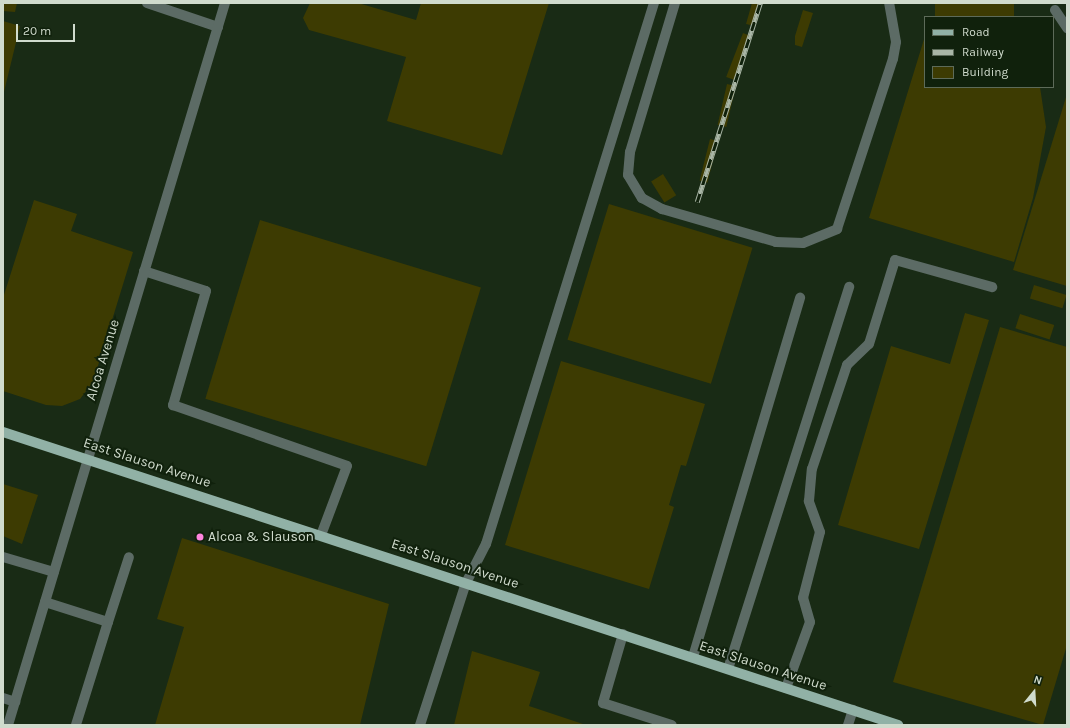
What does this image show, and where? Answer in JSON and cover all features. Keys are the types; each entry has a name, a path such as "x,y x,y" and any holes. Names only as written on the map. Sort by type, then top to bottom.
{"main road":[{"name":"East Slauson Avenue","path":"3,432 88,458 898,725"}],"street":[{"path":"147,3 218,27"},
{"name":"Alcoa Avenue","path":"8,725 225,3"},
{"path":"420,725 466,583 486,544 654,3"},
{"path":"675,3 630,152 628,175 642,198 662,209 776,242 803,243 837,230 893,59 896,42 889,3"},
{"path":"1055,10 1067,28"},
{"path":"786,688 810,622 803,598 820,532 809,501 812,470 848,365 870,344 895,260 992,287"},
{"path":"144,271 206,291 173,406 347,466 322,536"},
{"path":"728,669 849,287"},
{"path":"693,657 800,298"},
{"path":"76,725 129,557"},
{"path":"3,558 54,572"},
{"path":"45,602 108,622"},
{"path":"623,634 603,703 672,725"},
{"path":"3,698 15,702"},
{"path":"848,725 853,710"}],"building":[{"path":"3,3 17,3 15,12 3,11"},
{"path":"310,3 358,3 416,20 421,3 549,3 502,155 387,121 406,57 309,30 303,18"},
{"path":"752,3 761,3 755,26 746,24"},
{"path":"935,3 1014,3 1014,16 935,16"},
{"path":"803,10 813,13 802,47 795,45 795,36"},
{"path":"3,21 20,26 3,96"},
{"path":"743,33 751,36 735,80 726,77"},
{"path":"924,39 924,88 1040,88 1046,127 1033,198 1014,262 869,218"},
{"path":"727,84 736,86 726,127 718,125"},
{"path":"1067,94 1067,286 1013,270"},
{"path":"710,139 718,141 707,183 700,181"},
{"path":"663,174 676,195 664,203 651,181"},
{"path":"34,200 77,214 71,231 133,252 93,382 80,399 62,406 46,405 3,391 3,298"},
{"path":"609,204 752,248 711,384 567,340"},
{"path":"260,220 481,288 426,466 205,399"},
{"path":"1034,285 1067,295 1062,308 1030,298"},
{"path":"965,313 989,320 919,549 838,525 891,346 950,364"},
{"path":"1020,314 1054,325 1050,339 1015,328"},
{"path":"1000,327 1067,347 1067,645 1043,725 893,682"},
{"path":"561,361 705,404 686,466 681,465 669,505 674,507 649,589 505,545"},
{"path":"3,484 38,495 22,544 3,536"},
{"path":"182,538 389,604 360,725 155,725 184,627 157,619"},
{"path":"472,651 540,672 529,706 586,725 454,725"}],"railway":[{"path":"697,202 760,3"}],"place":[{"name":"Alcoa & Slauson","path":"200,537"}]}
